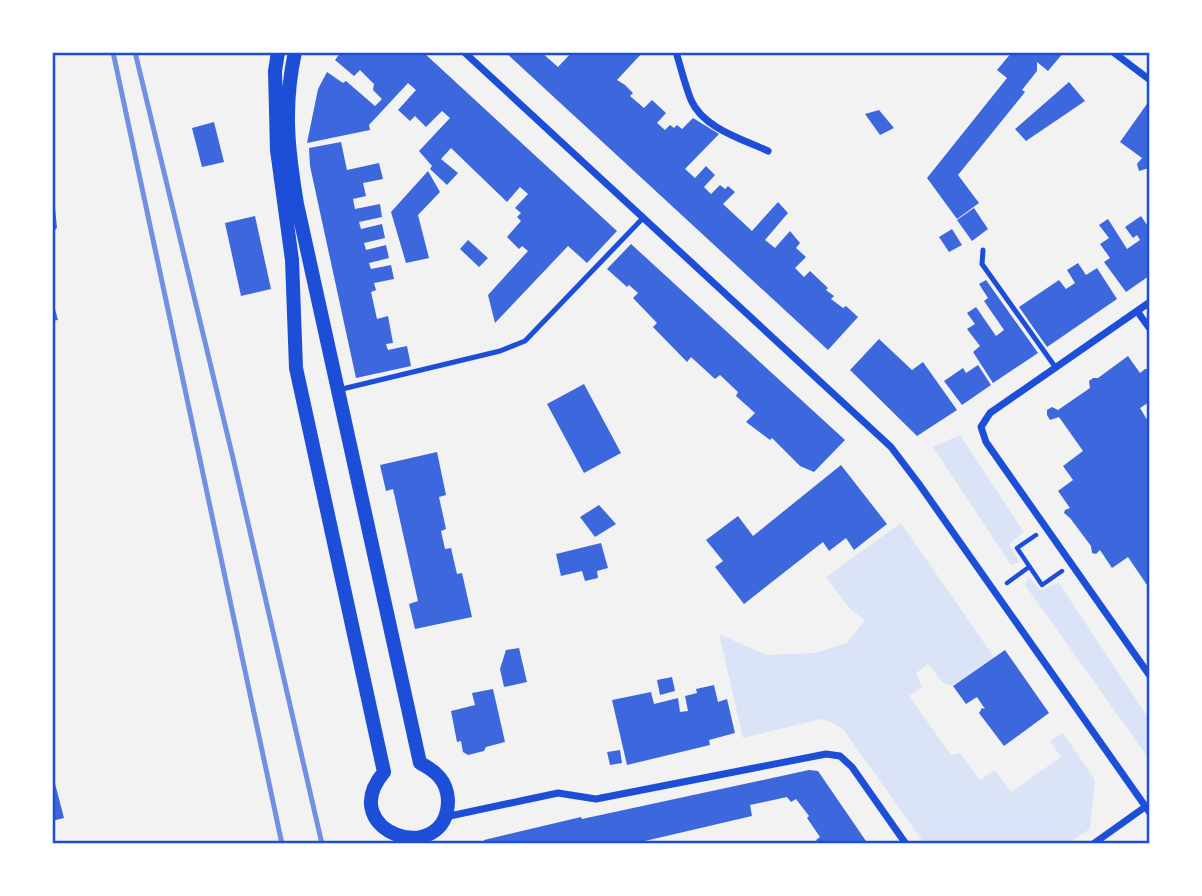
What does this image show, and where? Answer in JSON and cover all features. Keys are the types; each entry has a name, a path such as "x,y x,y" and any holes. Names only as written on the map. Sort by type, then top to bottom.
{"main road":[{"path":"278,52 275,71 275,122 292,260 296,368 384,772 376,781 371,803 380,824 388,832 399,837 426,839 444,817 447,807 445,785 439,776 420,763 297,204 287,147 289,79 295,52"}],"street":[{"path":"464,52 891,447 1147,810 1093,844"},
{"path":"676,52 692,102 701,115 714,126 768,151"},
{"path":"1113,52 1150,80"},
{"path":"1150,302 990,413 981,427 986,442 1150,676"},
{"path":"1137,311 1150,329"},
{"path":"444,817 551,793 572,793 596,799 826,754 840,756 852,766 906,844"}],"lane":[{"path":"337,390 500,351 525,341 643,218"},
{"path":"983,250 982,264 1056,368"}],"path":[{"path":"1033,537 1017,548 1029,567 1042,585 1057,574"},
{"path":"1021,573 1029,567"}],"shaded area":[{"path":"960,435 1024,532 1009,544 1020,562 1011,565 933,447"},
{"path":"901,523 994,657 953,685 945,684 928,664 916,673 922,687 909,696 951,755 960,753 980,780 995,770 1011,792 1061,757 1050,741 1063,733 1095,780 1090,829 1069,843 924,843 843,729 831,722 821,719 743,738 719,634 766,655 815,653 847,643 865,620 851,610 826,577"},
{"path":"1029,577 1040,590 1059,583 1149,719 1149,759 1025,585"}],"building":[{"path":"341,52 423,52 617,231 587,263 568,246 495,323 488,295 528,251 522,246 519,249 507,237 521,221 517,217 521,213 515,208 528,194 520,187 507,202 451,148 441,159 458,173 447,185 430,169 432,166 419,151 450,118 442,111 426,127 415,116 410,121 398,110 416,90 408,83 369,125 370,130 307,143 318,89 327,72 343,83 346,81 375,106 382,99 373,90 374,84 360,70 354,76 335,60"},
{"path":"505,52 541,52 558,67 572,52 643,52 617,80 633,93 630,96 644,108 652,100 666,113 657,123 665,130 670,125 674,128 677,125 682,129 693,118 719,134 685,169 695,178 706,166 715,175 704,187 711,194 720,185 725,189 728,186 735,192 723,204 752,231 778,202 788,213 765,240 775,248 790,231 800,243 796,248 806,257 795,268 804,277 810,271 834,296 831,299 843,308 846,306 858,317 828,350"},
{"path":"1012,52 1064,52 1048,71 1037,62 1037,71 1022,90 1025,92 958,175 979,203 957,219 927,178 1007,78 997,70"},
{"path":"1069,82 1085,101 1026,141 1015,129"},
{"path":"1149,101 1149,168 1139,171 1137,164 1142,158 1120,142"},
{"path":"879,110 894,128 880,135 865,114"},
{"path":"214,122 224,162 202,167 192,128"},
{"path":"341,142 347,170 379,163 383,179 363,183 366,196 353,199 355,209 380,204 382,217 359,222 361,229 382,224 385,238 364,243 366,250 386,245 389,258 369,263 371,269 391,265 394,279 374,283 376,290 371,292 377,319 388,316 393,343 386,344 388,350 407,346 411,366 356,378 310,166 309,148"},
{"path":"428,171 440,192 418,215 429,258 406,263 391,212"},
{"path":"54,197 57,228 52,233 52,198"},
{"path":"974,208 988,229 972,241 957,220"},
{"path":"255,216 271,289 241,296 225,223"},
{"path":"1141,216 1149,228 1149,276 1126,292 1104,262 1110,258 1100,244 1109,238 1099,225 1108,219 1127,249 1140,240 1137,235 1133,238 1125,227"},
{"path":"952,229 962,245 949,252 939,237"},
{"path":"468,240 488,258 479,267 460,249"},
{"path":"631,244 845,440 814,472 800,466 772,438 770,440 746,422 755,413 736,396 738,392 720,375 715,379 691,357 687,362 653,327 657,323 633,298 638,293 607,269"},
{"path":"1078,263 1086,275 1097,268 1117,299 1047,347 1019,307 1059,280 1066,289 1075,283 1067,270"},
{"path":"986,280 1038,353 993,383 973,352 980,346 967,329 975,324 967,313 976,307 996,336 1004,330 984,301 988,298 979,284"},
{"path":"52,298 58,320 52,321"},
{"path":"879,339 912,370 923,362 957,410 917,436 850,370"},
{"path":"1128,356 1140,373 1149,369 1149,402 1140,408 1149,423 1149,588 1128,557 1112,568 1100,550 1096,554 1092,553 1091,546 1064,513 1070,508 1058,491 1073,480 1063,466 1083,451 1059,417 1050,420 1047,415 1047,410 1052,407 1058,410 1090,388 1089,381 1098,378"},
{"path":"978,365 991,385 962,405 944,381 963,368 966,373"},
{"path":"584,384 621,453 584,473 547,404"},
{"path":"437,452 446,495 439,497 446,529 441,531 445,549 451,548 457,574 462,573 472,617 415,629 409,604 418,601 393,489 386,491 380,465"},
{"path":"841,465 887,524 854,550 846,538 829,551 823,542 744,604 715,567 723,561 706,540 738,516 753,536"},
{"path":"599,505 616,524 595,537 580,517"},
{"path":"601,543 608,568 597,571 598,578 585,581 582,571 561,576 556,554"},
{"path":"519,648 527,682 504,687 500,669 506,650"},
{"path":"1005,650 1049,713 1004,746 979,713 982,708 985,709 977,697 966,704 953,686"},
{"path":"672,677 675,691 660,695 657,680"},
{"path":"714,685 718,702 727,699 735,733 709,740 710,745 627,765 612,700 651,692 654,704 678,698 680,712 688,711 685,696 697,693 696,689"},
{"path":"493,689 505,742 468,755 463,752 461,741 457,742 451,711 475,705 472,693"},
{"path":"620,750 622,763 610,765 607,752"},
{"path":"809,770 818,771 868,844 819,844 816,840 820,837 807,818 809,816 796,799 791,802 787,797 750,805 752,816 632,844 485,844 484,840 581,817 582,819"},
{"path":"52,772 64,818 52,821"}],"railway":[{"path":"113,52 282,844"},
{"path":"135,52 322,844"}]}
